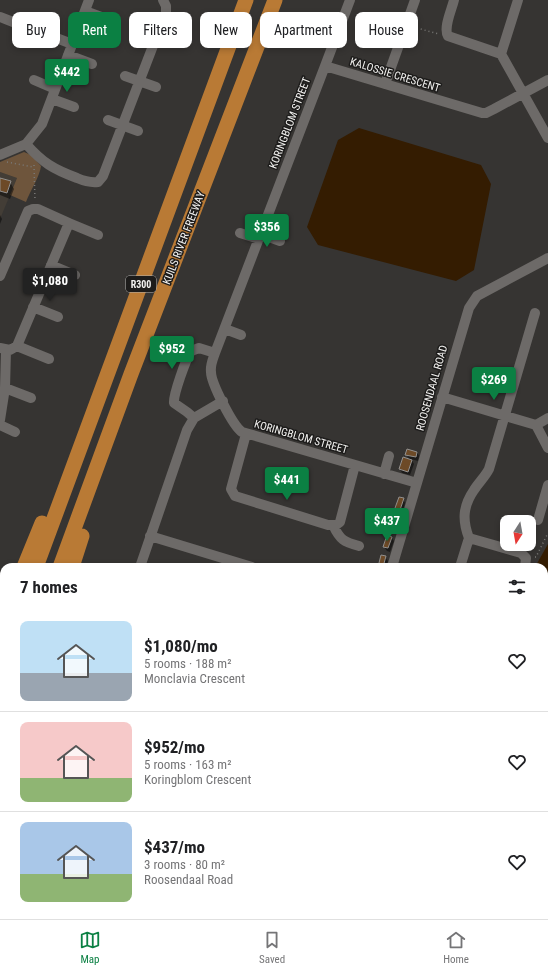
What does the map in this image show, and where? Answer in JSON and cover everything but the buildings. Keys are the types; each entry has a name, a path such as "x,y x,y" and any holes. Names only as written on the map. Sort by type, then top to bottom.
{"highway":[{"name":"R300","path":"37,563 246,0"},
{"name":"KUILS RIVER FREEWAY","path":"61,563 275,0"},
{"path":"73,563 122,416 132,374"},
{"path":"26,563 87,410 103,388"}],"street":[{"path":"85,11 90,0"},
{"path":"163,0 166,6 166,12"},
{"path":"325,66 350,0"},
{"path":"410,12 414,0"},
{"path":"454,0 446,28 447,34 451,37 502,54 548,138"},
{"path":"502,54 518,0"},
{"path":"0,17 12,22"},
{"path":"1,158 26,144 42,124 71,48"},
{"path":"26,144 36,155 54,169 88,182 98,182 104,176 152,48"},
{"path":"385,84 397,48"},
{"path":"68,55 92,64"},
{"name":"KALOSSIE CRESCENT","path":"325,66 482,113 486,113 548,80"},
{"name":"KORINGBLOM STREET","path":"325,66 215,353 211,365 211,373 236,427 246,434 417,483"},
{"path":"125,76 156,87"},
{"path":"34,80 55,89"},
{"path":"52,99 74,107"},
{"path":"108,120 138,131"},
{"path":"0,276 28,211 35,209 40,210 98,235"},
{"path":"0,420 5,388 3,349 12,350 16,346 69,223"},
{"path":"240,233 280,241"},
{"name":"ROOSENDAAL ROAD","path":"393,563 465,318 473,301 477,296 548,258"},
{"path":"51,265 75,275"},
{"path":"33,307 58,317"},
{"path":"461,563 469,538 464,521 465,510 471,495 489,469 535,313"},
{"path":"225,329 241,335"},
{"path":"16,346 49,359"},
{"path":"194,418 188,412 175,405 174,400 176,392 191,351 199,348 215,353"},
{"path":"5,388 31,398"},
{"path":"442,397 536,425 548,448"},
{"path":"141,563 187,430 194,418 223,401"},
{"path":"536,425 548,418"},
{"path":"0,425 15,432"},
{"path":"246,434 231,489 234,496 333,525 340,522 355,465"},
{"path":"384,474 389,456"},
{"path":"538,520 548,485"},
{"path":"333,525 337,535 343,541 359,546"},
{"path":"150,536 239,563"},
{"path":"469,538 521,553 525,563"}],"path":[{"path":"418,28 434,33 447,34"},
{"path":"35,209 34,167 36,155"},
{"path":"1,158 34,167 44,168 48,165"},
{"path":"525,563 536,557 548,532"}],"shaded area":[{"path":"359,128 481,165 491,184 474,270 456,281 318,245 307,227 338,140"},
{"path":"24,152 31,155 41,166 39,174 26,202 10,195 17,178 0,172 0,162"},
{"path":"0,172 17,178 0,219"},
{"path":"548,544 548,563 537,563"}]}
